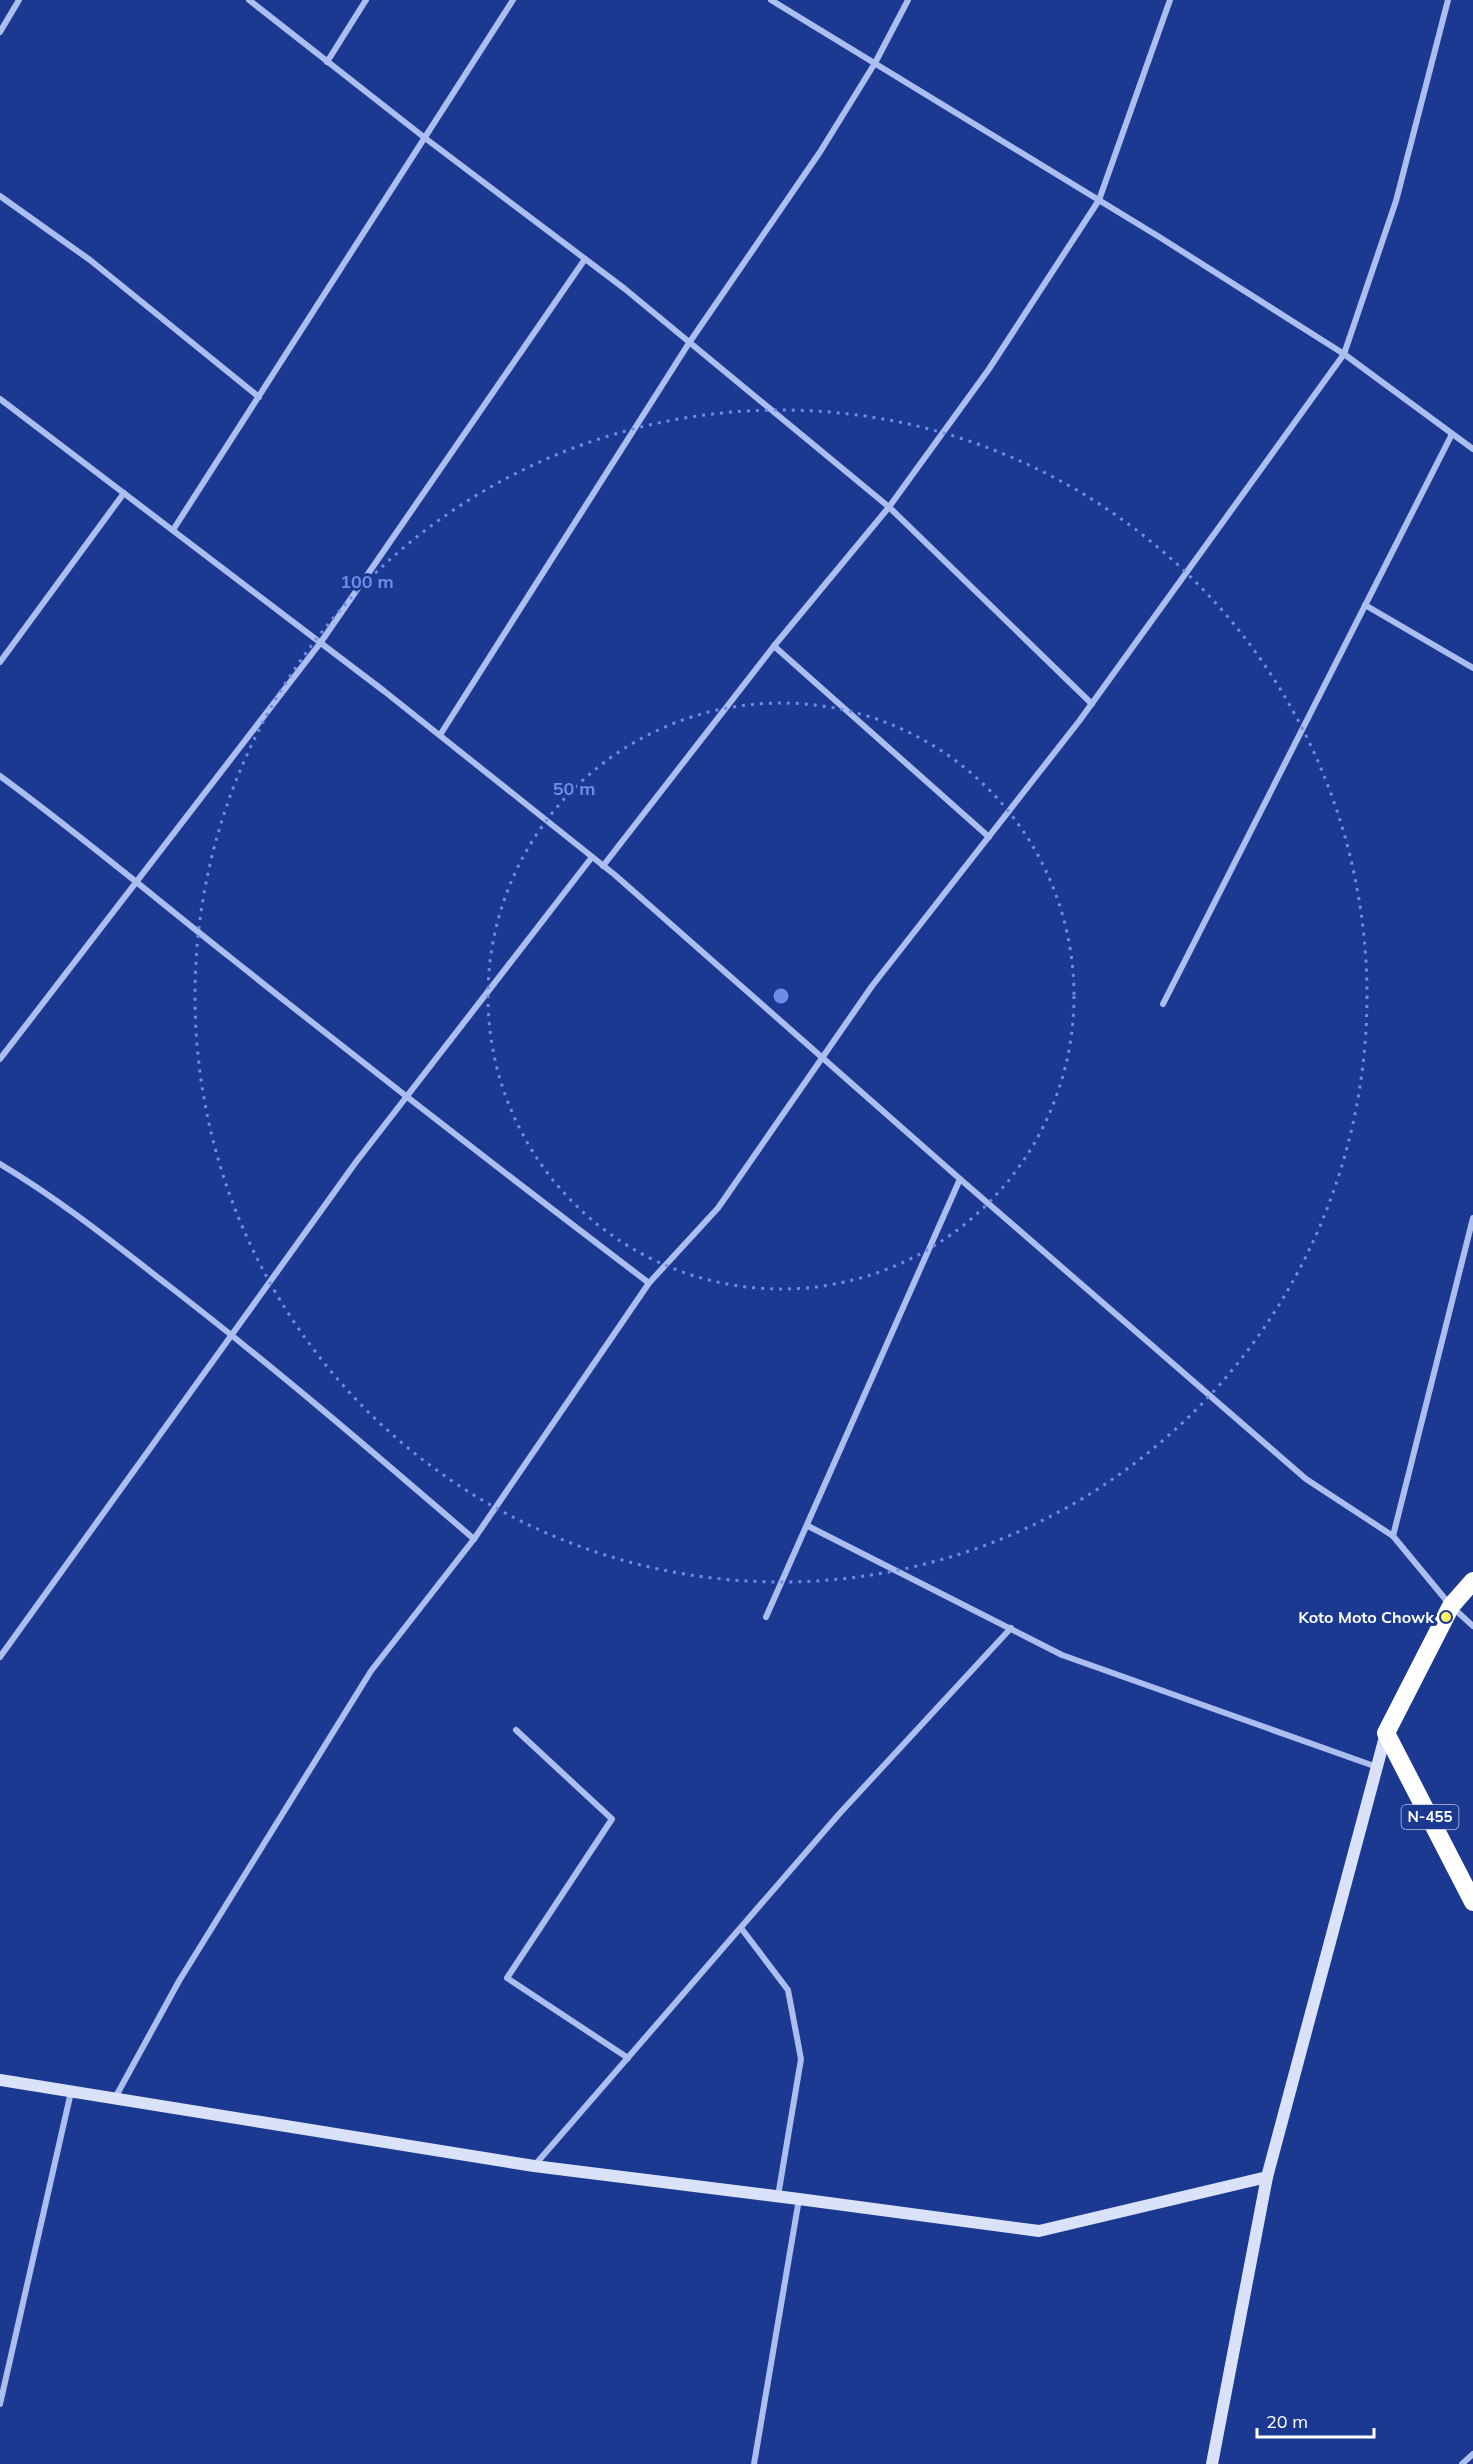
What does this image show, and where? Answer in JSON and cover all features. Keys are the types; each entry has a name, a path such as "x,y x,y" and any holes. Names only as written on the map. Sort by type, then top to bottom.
{"highway":[{"path":"1386,1733 1451,1606 1473,1581"},
{"name":"N-455","path":"1386,1733 1473,1902"}],"street":[{"path":"0,32 19,0"},
{"path":"249,0 424,138 625,289 889,507 1092,704"},
{"path":"327,62 366,0"},
{"path":"173,531 513,0"},
{"path":"771,0 1099,200 1344,354 1473,449"},
{"path":"785,8 789,0"},
{"path":"440,735 689,343 820,152 875,63 908,0"},
{"path":"603,866 774,646 889,507 989,369 1099,200 1170,0"},
{"path":"115,2099 179,1981 371,1671 474,1539 650,1283 718,1208 872,986 1092,704 1344,354 1396,201 1448,0"},
{"path":"0,196 90,260 259,397"},
{"path":"0,1059 321,642 585,259"},
{"path":"0,399 321,642 603,866 1306,1479 1393,1536 1451,1606 1473,1626"},
{"path":"1164,1004 1452,434"},
{"path":"0,662 124,493"},
{"path":"1365,605 1473,668"},
{"path":"774,646 989,837"},
{"path":"0,776 81,836 503,1173 650,1283"},
{"path":"0,1657 349,1171 592,857"},
{"path":"0,1164 22,1176 231,1334 474,1539"},
{"path":"766,1617 960,1179"},
{"path":"1393,1536 1473,1218"},
{"path":"808,1526 1062,1655 1377,1767"},
{"path":"534,2166 840,1813 1011,1628"},
{"path":"516,1730 612,1819 507,1978 628,2058"},
{"path":"1212,2464 1267,2178 1386,1733"},
{"path":"741,1928 788,1990 801,2059 778,2196"},
{"path":"0,2080 534,2166 1039,2231 1267,2178"},
{"path":"0,2404 71,2091"},
{"path":"754,2464 799,2199"},
{"path":"1462,2464 1473,2454"}],"place":[{"name":"Koto Moto Chowk","path":"1446,1617"}]}
